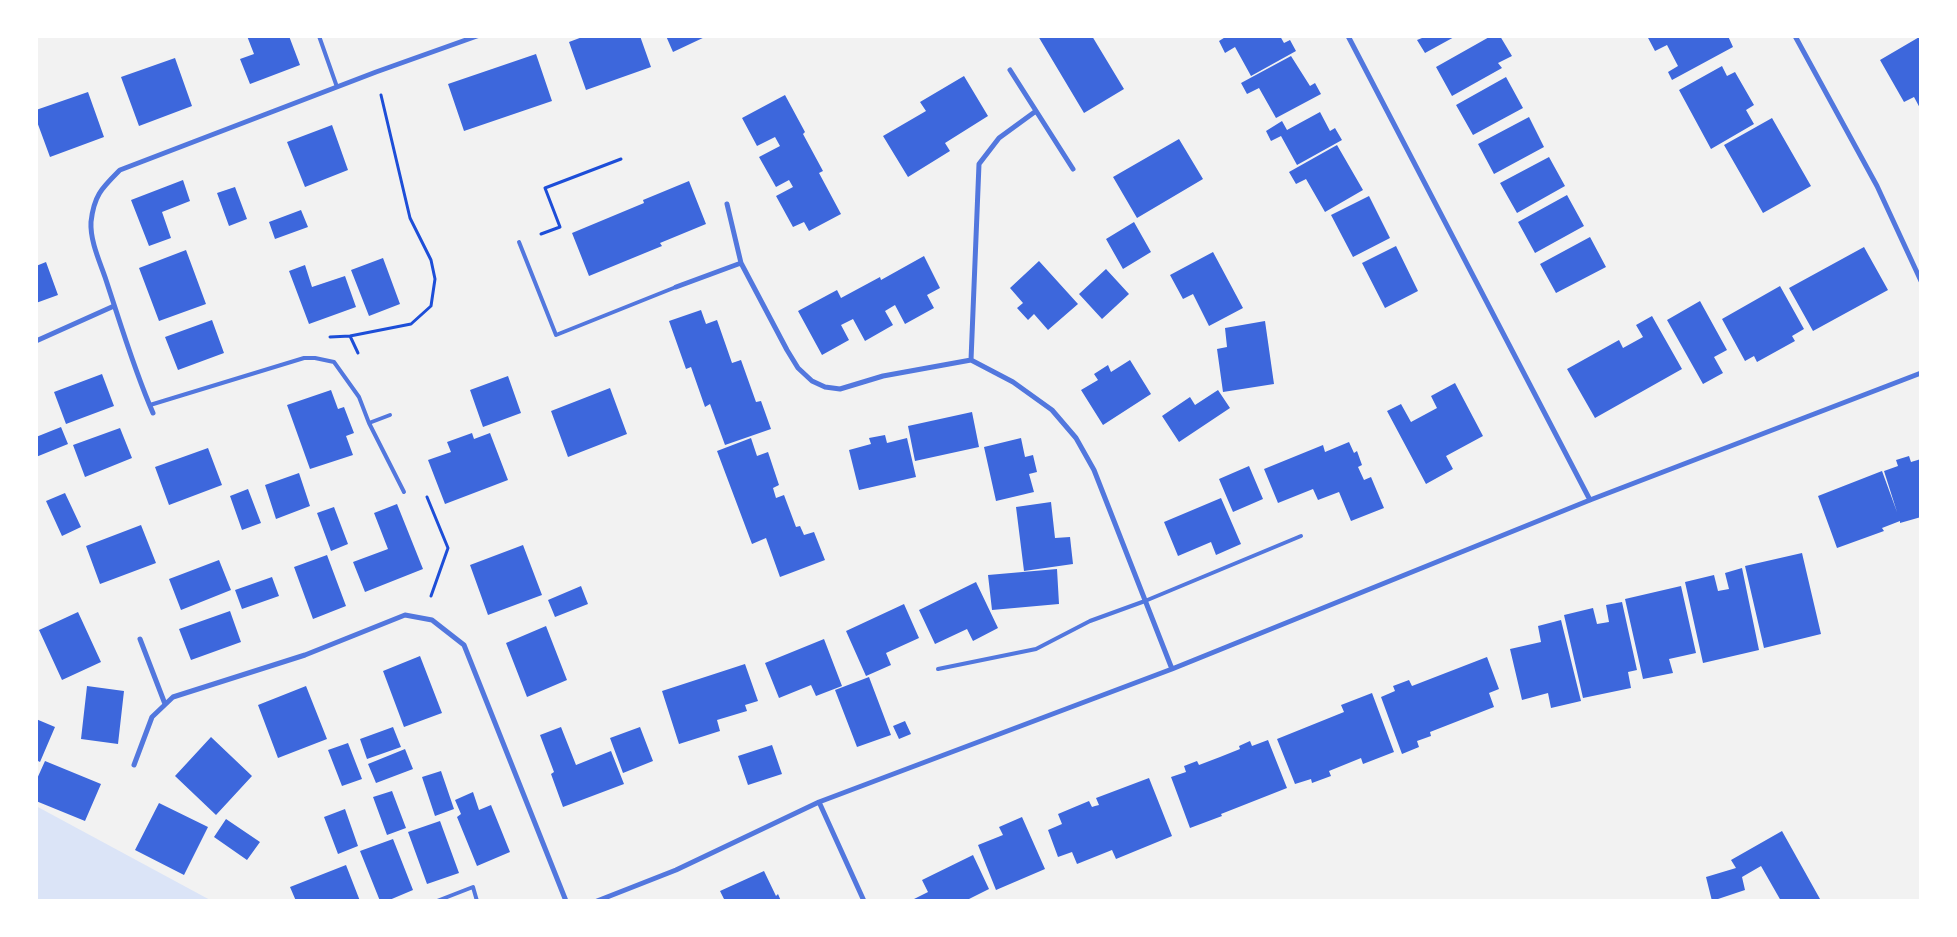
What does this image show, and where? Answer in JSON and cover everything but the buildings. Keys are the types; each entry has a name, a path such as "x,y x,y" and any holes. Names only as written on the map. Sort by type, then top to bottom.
{"street":[{"path":"154,413 114,306 94,242 91,224 93,208 100,190 120,170 376,72 477,36"},
{"path":"1348,36 1590,500"},
{"path":"1796,36 1877,186 1921,281"},
{"path":"1010,70 1073,169"},
{"path":"971,360 979,164 999,138 1036,110"},
{"path":"726,204 741,263 786,350 798,368 812,381 825,387 840,389 891,375 971,360 1013,382 1052,410 1076,438 1094,470 1172,669"},
{"path":"676,287 741,263"},
{"path":"36,341 114,306"},
{"path":"597,901 676,870 819,802 1172,669 1590,500 1921,373"},
{"path":"134,765 152,717 173,697 305,655 405,615 432,620 464,645 566,901"},
{"path":"140,639 165,704"},
{"path":"819,802 864,901"}],"lane":[{"path":"319,36 337,87"},
{"path":"519,242 556,335 676,287"},
{"path":"150,405 304,358 334,362 344,373 359,397 369,423 404,492"},
{"path":"369,423 390,415"},
{"path":"938,669 1036,649 1090,621 1145,601 1301,536"},
{"path":"437,901 473,887 477,901"}],"path":[{"path":"324,337 350,336 411,324 431,306 435,279 431,260 410,218 376,72"},
{"path":"519,242 560,226 545,188 621,159"},
{"path":"423,618 448,548 426,493"}],"shaded area":[{"path":"36,806 212,901 36,901"}]}
